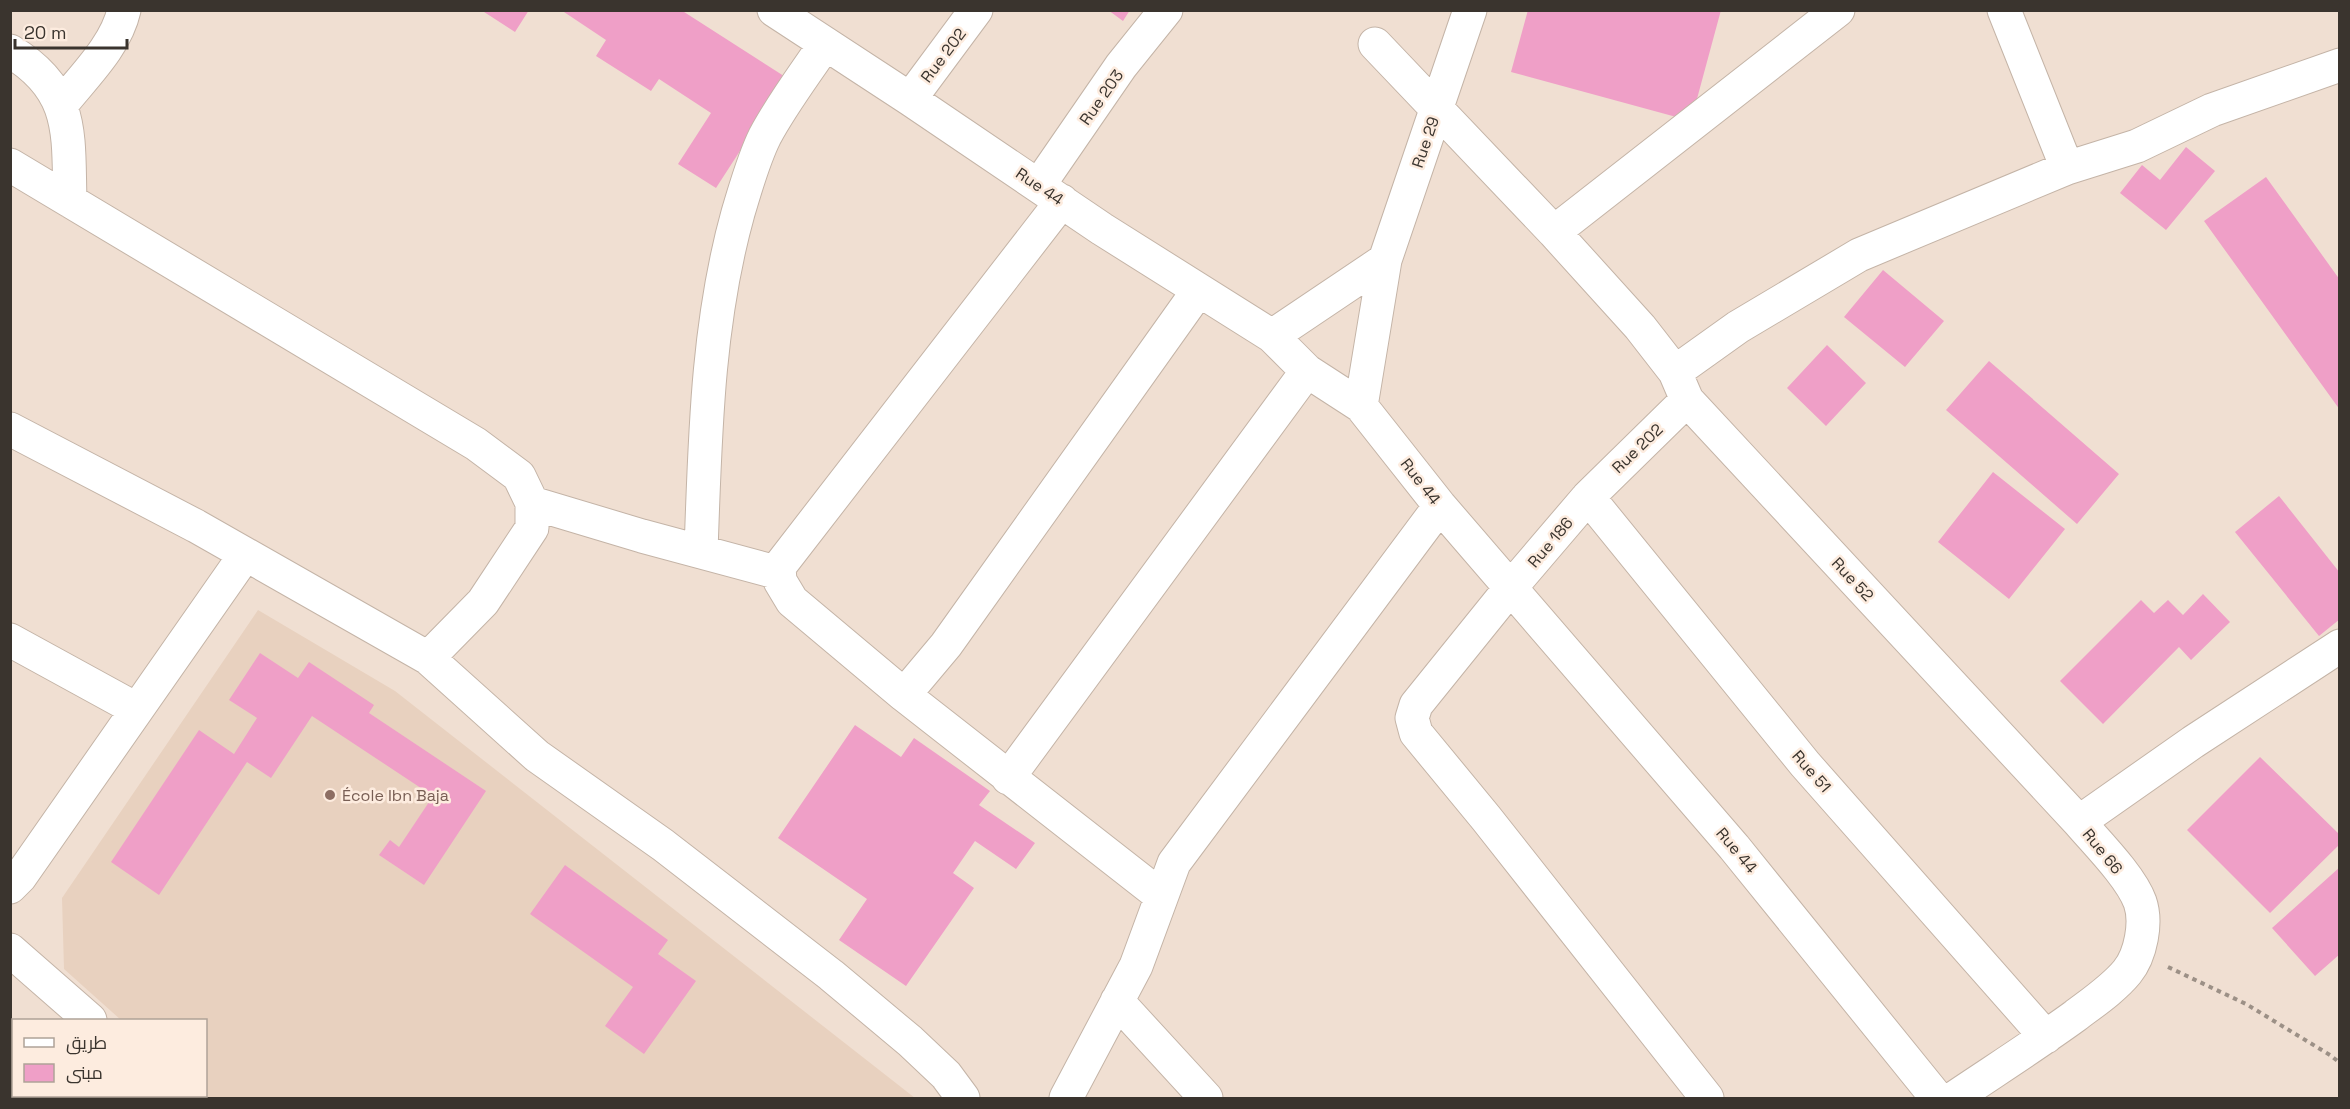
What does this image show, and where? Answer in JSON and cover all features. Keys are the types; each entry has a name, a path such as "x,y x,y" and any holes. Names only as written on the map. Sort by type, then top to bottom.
{"street":[{"path":"62,105 100,56 121,24 124,10"},
{"name":"Rue 202","path":"910,99 976,10"},
{"name":"Rue 203","path":"779,573 781,562 1050,193 1121,66 1166,10"},
{"path":"1437,108 1470,10"},
{"path":"1554,232 1839,10"},
{"path":"2004,10 2067,168"},
{"name":"Rue 44","path":"776,11 1102,230 1272,336 1307,371 1361,406 1440,506 1512,586 1734,847 1937,1098"},
{"path":"701,552 710,370 719,295 733,231 750,172 765,136 825,44"},
{"name":"Rue 29","path":"1361,406 1385,260 1437,108 1375,44"},
{"path":"10,51 26,60 46,78 62,105 68,143 70,201"},
{"name":"Rue 202","path":"1588,497 1681,386 1738,327 1859,255 2067,168 2137,146 2212,110 2340,65"},
{"name":"Rue 52","path":"1437,108 1640,327 1681,386 2079,822"},
{"path":"10,165 476,444 519,476 532,503 532,528 483,602 428,658"},
{"path":"1272,336 1385,260"},
{"path":"904,695 946,645 1198,291"},
{"path":"1008,778 1307,371"},
{"path":"10,429 136,493 428,658 537,756 663,845 831,975 910,1041 946,1075 963,1098"},
{"name":"Rue 186","path":"1588,497 1512,586 1416,705 1412,718 1416,733 1707,1098"},
{"name":"Rue 51","path":"1588,497 1805,764 2046,1037"},
{"path":"532,503 779,573 780,581 792,601 904,695 1161,896"},
{"path":"1066,1098 1136,966 1174,863 1193,834 1306,687 1440,506"},
{"path":"14,878 246,555"},
{"path":"10,640 136,709"},
{"name":"Rue 66","path":"1954,1098 2097,1000 2128,971 2137,953 2143,913 2139,900 2131,886 2079,822 2193,742 2340,646"},
{"path":"10,950 89,1019"},
{"path":"1117,1001 1206,1098"}],"path":[{"path":"2137,953 2246,1004 2340,1063"}],"shaded area":[{"name":"École Ibn Baja","path":"258,610 395,691 915,1098 207,1098 207,1019 120,1019 64,969 62,898"}],"building":[{"path":"481,10 529,10 515,32"},
{"path":"561,10 681,10 787,78 716,188 678,164 711,113 659,79 651,91 596,56 606,40"},
{"path":"1108,10 1130,10 1123,21"},
{"path":"1528,10 1721,10 1691,121 1511,72"},
{"path":"2186,147 2215,171 2166,230 2120,193 2142,165 2160,180"},
{"path":"2266,177 2340,280 2340,410 2204,221"},
{"path":"1883,270 1944,321 1905,367 1844,317"},
{"path":"1827,345 1866,383 1826,426 1787,388"},
{"path":"1989,361 2119,474 2077,524 1946,410"},
{"path":"1993,472 2065,529 2009,599 1938,542"},
{"path":"2279,496 2340,573 2340,619 2319,636 2235,532"},
{"path":"2203,594 2230,622 2191,660 2179,647 2103,724 2060,681 2141,600 2154,613 2168,600 2183,615"},
{"path":"260,653 298,678 309,662 374,705 369,713 486,791 424,885 379,855 390,840 399,847 433,796 312,716 271,778 247,762 159,895 111,862 199,730 234,754 257,718 229,700"},
{"path":"855,725 901,757 914,738 990,791 979,805 1035,843 1016,869 975,841 953,873 974,888 906,986 839,940 867,899 778,838"},
{"path":"2260,757 2340,835 2340,844 2270,913 2187,830"},
{"path":"565,865 668,940 658,954 696,981 644,1054 605,1026 633,987 530,914"},
{"path":"2340,867 2340,954 2315,976 2272,928"},
{"path":"12,1070 12,1097 68,1098 10,1098 10,1073"}],"place":[{"name":"École Ibn Baja","path":"330,795"}]}
